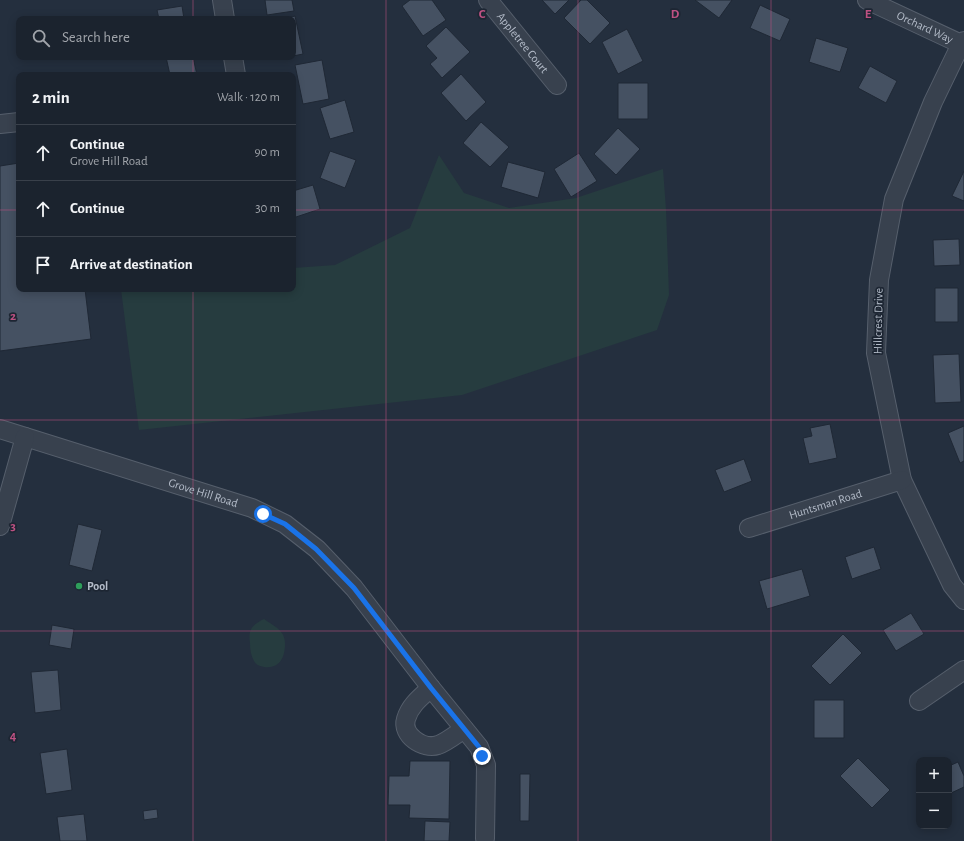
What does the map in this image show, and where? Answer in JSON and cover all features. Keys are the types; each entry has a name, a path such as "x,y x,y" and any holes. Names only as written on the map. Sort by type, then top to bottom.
{"street":[{"path":"222,0 225,16"},
{"name":"Appletree Court","path":"488,0 556,85"},
{"name":"Orchard Way","path":"867,0 962,42"},
{"name":"Hillcrest Drive","path":"962,42 933,102 894,199 879,280 876,354 902,480 952,585 964,600"},
{"path":"234,60 236,72"},
{"path":"0,124 16,122"},
{"name":"Grove Hill Road","path":"0,429 252,508 285,524 316,549 354,588 431,688 479,747 486,765 485,838"},
{"path":"0,526 25,437"},
{"name":"Huntsman Road","path":"749,528 902,480"},
{"path":"919,701 964,670"},
{"path":"431,688 416,701 410,710 405,720 406,730 419,744 428,747 438,745 464,729"}],"green space":[{"path":"439,155 464,193 509,208 576,198 663,169 669,295 657,330 462,395 139,430 121,292 296,292 296,268 335,265 410,228"},
{"path":"264,619 280,630 285,641 283,658 278,664 269,667 258,665 254,661 250,648 250,631 256,623"}],"building":[{"path":"265,0 292,0 294,11 267,15"},
{"path":"410,0 432,0 446,20 423,36 402,6"},
{"path":"542,0 569,0 555,14"},
{"path":"581,0 587,0 610,23 590,44 564,18"},
{"path":"695,0 732,0 719,18"},
{"path":"760,5 790,19 780,41 750,28"},
{"path":"182,6 184,16 158,16 157,10"},
{"path":"296,21 303,54 296,55"},
{"path":"446,27 470,52 442,78 430,64 437,58 426,46"},
{"path":"627,29 643,61 618,74 602,42"},
{"path":"816,38 848,48 840,72 809,62"},
{"path":"167,60 194,60 196,72 169,72"},
{"path":"322,60 329,99 303,104 295,65"},
{"path":"870,66 897,81 886,103 858,88"},
{"path":"461,74 486,102 466,121 441,93"},
{"path":"618,83 648,83 648,119 618,119"},
{"path":"345,100 354,132 330,139 320,108"},
{"path":"481,122 509,147 490,167 463,143"},
{"path":"618,128 640,149 616,175 594,154"},
{"path":"330,151 356,160 345,188 320,178"},
{"path":"579,153 597,181 571,197 554,169"},
{"path":"508,162 545,172 538,198 501,187"},
{"path":"16,163 16,292 85,292 91,339 0,351 0,166"},
{"path":"964,171 964,201 952,196"},
{"path":"313,185 320,209 296,217 296,190"},
{"path":"959,239 960,265 934,266 933,240"},
{"path":"935,288 958,288 958,322 935,322"},
{"path":"959,354 961,402 935,403 933,355"},
{"path":"830,424 837,458 809,464 803,438 812,436 810,428"},
{"path":"964,426 964,461 960,463 948,433"},
{"path":"744,459 752,481 724,492 715,470"},
{"path":"78,524 102,530 92,571 69,565"},
{"path":"874,547 881,569 852,579 845,557"},
{"path":"802,569 810,596 767,609 759,581"},
{"path":"911,613 924,634 896,651 883,630"},
{"path":"52,625 74,629 71,649 49,645"},
{"path":"843,634 862,653 830,685 811,666"},
{"path":"58,670 61,710 35,713 31,672"},
{"path":"814,700 844,700 844,738 814,738"},
{"path":"67,749 72,790 46,794 40,753"},
{"path":"858,758 890,790 872,808 840,776"},
{"path":"410,761 450,761 449,819 409,818 410,805 388,805 389,776 409,776"},
{"path":"958,762 964,776 964,787 952,793 952,765"},
{"path":"520,774 530,774 529,821 520,821"},
{"path":"157,809 158,818 144,820 143,811"},
{"path":"84,814 87,841 60,841 57,817"},
{"path":"425,821 450,822 449,841 424,841"}],"place":[{"name":"Pool","path":"79,586"}],"route":[{"path":"263,514 285,524 316,549 354,588 431,688 479,747 482,756"}]}
